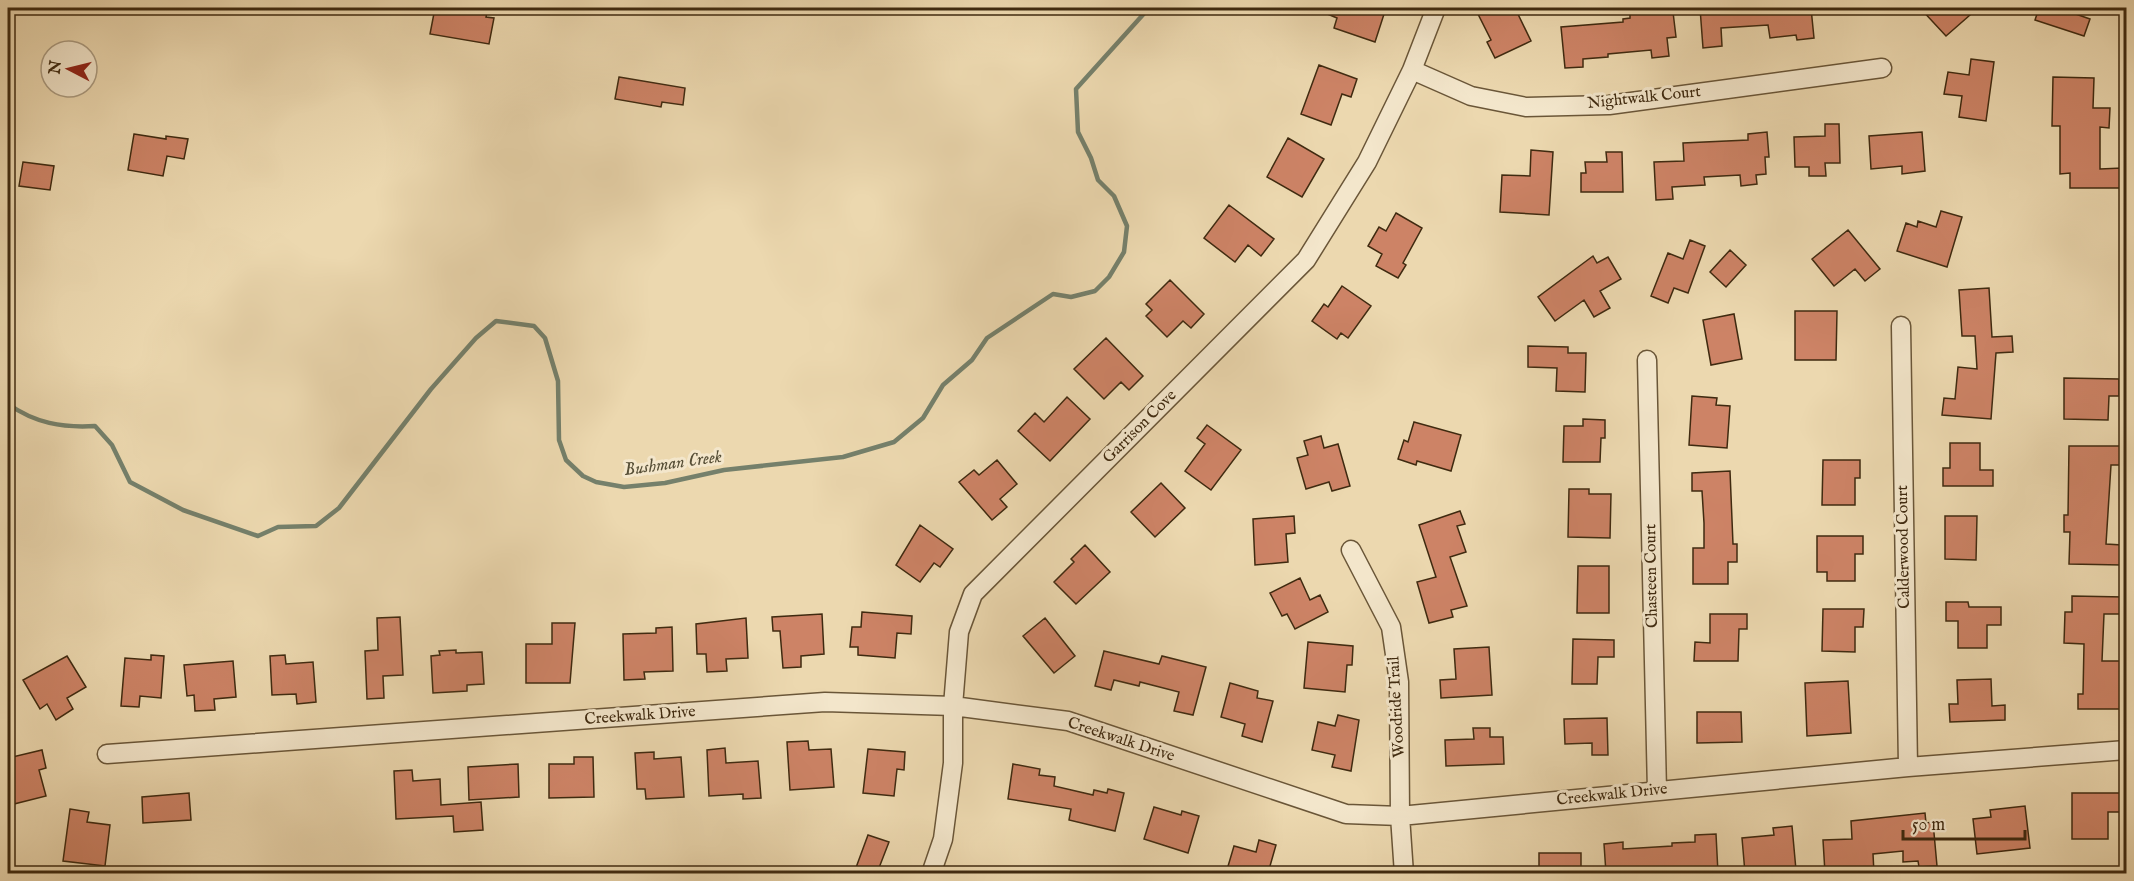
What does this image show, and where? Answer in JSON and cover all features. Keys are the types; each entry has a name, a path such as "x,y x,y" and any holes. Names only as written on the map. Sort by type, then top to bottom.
{"street":[{"name":"Garrison Cove","path":"931,873 943,839 953,763 953,706 959,632 973,594 1306,260 1367,162 1412,70 1436,8"},
{"name":"Nightwalk Court","path":"1412,70 1471,96 1526,107 1609,105 1882,68"},
{"name":"Calderwood Court","path":"1901,326 1908,767"},
{"name":"Chasteen Court","path":"1647,360 1657,791"},
{"name":"Woodride Trail","path":"1351,550 1391,627 1399,682 1400,816 1404,873"},
{"name":"Creekwalk Drive","path":"107,754 825,702 953,706 1068,721 1346,814 1400,816 1908,767 2127,750"}],"building":[{"path":"435,8 488,8 486,17 494,18 489,44 430,34"},
{"path":"1313,8 1386,8 1375,42 1334,28 1337,18"},
{"path":"1491,8 1515,8 1531,41 1495,58 1487,42 1491,40 1478,14"},
{"path":"1660,8 1661,13 1673,12 1676,37 1667,38 1669,56 1652,58 1651,50 1608,54 1608,57 1583,59 1583,67 1565,68 1561,27 1623,22 1623,19 1630,18 1630,9"},
{"path":"1700,8 1811,8 1814,38 1797,40 1796,35 1770,38 1768,25 1721,28 1722,46 1703,48"},
{"path":"1920,8 1978,8 1946,36"},
{"path":"2039,8 2072,8 2070,12 2090,19 2084,36 2035,20"},
{"path":"1971,59 1994,62 1986,121 1959,117 1962,96 1944,94 1948,72 1969,75"},
{"path":"1319,65 1357,79 1351,97 1342,94 1331,125 1301,114"},
{"path":"619,77 685,88 683,105 662,102 661,107 615,99"},
{"path":"2053,77 2094,78 2093,108 2110,108 2109,128 2100,127 2100,169 2122,168 2123,188 2070,188 2070,173 2060,174 2060,126 2052,126"},
{"path":"1825,124 1839,124 1840,163 1825,163 1826,176 1809,176 1809,167 1795,167 1794,137 1825,136"},
{"path":"1767,132 1769,157 1765,157 1766,174 1756,175 1757,184 1741,186 1740,175 1704,177 1705,185 1672,187 1673,199 1656,200 1654,162 1684,161 1683,143 1748,140 1748,134"},
{"path":"1922,132 1925,171 1902,174 1902,166 1871,169 1869,136"},
{"path":"134,134 166,139 166,136 188,139 184,159 167,156 163,176 128,170"},
{"path":"1288,138 1324,159 1302,197 1267,177"},
{"path":"1531,150 1553,152 1549,215 1500,212 1502,175 1530,176"},
{"path":"1606,152 1622,152 1623,192 1581,192 1581,173 1586,173 1585,162 1607,162"},
{"path":"23,162 54,166 50,190 19,186"},
{"path":"1229,205 1274,239 1261,256 1248,245 1235,262 1204,238"},
{"path":"1941,211 1962,217 1947,267 1897,251 1906,223 1917,227 1918,221 1936,227"},
{"path":"1396,213 1422,228 1403,263 1406,265 1398,278 1376,266 1382,254 1368,246 1379,227 1386,231"},
{"path":"1848,230 1880,269 1865,281 1855,269 1834,286 1812,259"},
{"path":"1690,240 1705,246 1688,293 1674,288 1668,303 1651,296 1668,253 1683,259"},
{"path":"1730,250 1746,265 1726,287 1710,272"},
{"path":"1593,256 1597,263 1608,257 1621,279 1600,291 1610,308 1594,317 1584,300 1555,321 1538,297"},
{"path":"1170,280 1204,314 1191,328 1183,321 1167,337 1146,316 1152,310 1146,304"},
{"path":"1342,286 1371,306 1348,338 1341,333 1337,339 1312,321 1324,304 1328,307"},
{"path":"1989,288 1992,337 2012,336 2013,352 1996,353 1991,419 1942,415 1944,398 1955,399 1958,367 1977,369 1975,336 1962,336 1959,290"},
{"path":"1795,311 1837,311 1836,360 1795,360"},
{"path":"1734,314 1742,359 1711,365 1703,320"},
{"path":"1106,338 1143,376 1129,390 1121,382 1104,399 1074,369"},
{"path":"1528,346 1568,347 1568,353 1586,353 1585,392 1556,391 1557,368 1528,367"},
{"path":"2064,378 2119,379 2119,396 2109,396 2108,420 2064,419"},
{"path":"1692,396 1717,398 1716,405 1730,406 1727,448 1689,445"},
{"path":"1067,397 1090,419 1050,461 1018,431 1035,413 1044,422"},
{"path":"1583,419 1605,420 1605,438 1601,438 1600,462 1563,462 1564,426 1583,426"},
{"path":"1414,422 1461,435 1451,471 1417,461 1416,465 1398,459 1404,440 1408,442"},
{"path":"1207,425 1241,450 1211,490 1185,471 1205,444 1197,438"},
{"path":"1321,436 1324,448 1338,444 1350,486 1332,491 1329,482 1306,489 1297,458 1308,455 1304,441"},
{"path":"1950,443 1980,443 1980,470 1993,470 1993,486 1943,486 1943,468 1950,468"},
{"path":"2069,446 2121,446 2120,465 2111,465 2106,544 2122,545 2122,565 2069,564 2070,532 2064,532 2064,515 2068,515"},
{"path":"997,460 1017,484 1000,499 1007,507 992,520 959,482 974,470 979,475"},
{"path":"1823,460 1860,460 1860,478 1855,478 1855,505 1822,505"},
{"path":"1730,471 1733,544 1737,544 1737,562 1728,562 1728,584 1693,584 1693,548 1704,548 1704,523 1702,491 1692,491 1692,473"},
{"path":"1161,483 1185,508 1155,537 1131,512"},
{"path":"1569,489 1589,489 1589,494 1611,494 1610,538 1568,537"},
{"path":"1460,511 1465,524 1457,526 1466,552 1450,557 1467,606 1451,610 1453,617 1429,623 1417,582 1436,577 1419,525"},
{"path":"1294,516 1295,533 1286,534 1288,562 1255,565 1253,519"},
{"path":"1945,516 1977,516 1976,560 1945,559"},
{"path":"920,525 953,549 940,567 934,563 920,582 896,565"},
{"path":"1817,536 1863,536 1863,554 1855,554 1855,581 1827,581 1827,572 1817,572"},
{"path":"1085,545 1110,572 1076,604 1054,582 1074,562 1071,559"},
{"path":"1578,566 1609,566 1609,613 1577,613"},
{"path":"1300,578 1310,600 1320,595 1328,612 1295,629 1287,614 1282,616 1270,593"},
{"path":"2072,596 2124,597 2124,614 2104,614 2102,661 2124,661 2124,709 2078,709 2078,694 2083,694 2084,644 2064,643 2065,612 2072,612"},
{"path":"1946,602 1968,602 1969,607 2001,607 2001,625 1987,625 1987,648 1958,648 1958,621 1946,621"},
{"path":"1823,609 1864,609 1863,627 1855,627 1855,652 1822,651"},
{"path":"862,612 912,616 911,634 897,633 895,658 858,655 858,647 850,647 852,627 861,627"},
{"path":"822,614 824,654 801,656 801,667 783,668 780,631 773,631 772,617"},
{"path":"1710,614 1747,614 1747,629 1739,629 1738,661 1694,661 1695,642 1710,643"},
{"path":"400,617 403,675 383,676 384,698 367,699 365,651 378,650 377,618"},
{"path":"746,618 748,658 726,659 727,671 707,672 706,654 697,654 696,624"},
{"path":"1045,618 1075,656 1054,673 1023,636"},
{"path":"552,623 575,623 570,683 526,683 526,644 552,644"},
{"path":"672,627 673,671 644,672 645,679 624,680 623,634 656,633 656,628"},
{"path":"1573,639 1614,640 1614,657 1598,657 1597,684 1572,684"},
{"path":"1308,642 1353,646 1352,665 1347,665 1345,692 1304,688"},
{"path":"1489,647 1492,695 1441,698 1440,680 1456,679 1454,649"},
{"path":"456,650 456,653 482,652 484,684 467,685 467,691 433,693 431,656 440,655 439,651"},
{"path":"1104,651 1159,664 1162,656 1206,667 1193,715 1174,711 1179,692 1140,682 1139,686 1114,680 1111,690 1095,686"},
{"path":"151,655 164,656 161,698 140,696 139,707 121,706 125,658 151,660"},
{"path":"285,655 286,664 313,662 316,702 297,704 296,694 272,695 270,656"},
{"path":"67,656 86,687 67,698 73,709 56,720 47,704 40,709 23,680"},
{"path":"233,661 236,697 214,699 215,710 195,711 194,695 187,696 184,665"},
{"path":"1991,679 1992,706 2005,705 2005,720 1950,722 1949,704 1958,704 1957,680"},
{"path":"1848,681 1851,733 1807,736 1805,683"},
{"path":"1230,683 1258,691 1257,698 1273,701 1262,742 1242,736 1245,724 1221,717"},
{"path":"1697,712 1741,712 1742,742 1697,743"},
{"path":"1338,715 1359,720 1351,771 1332,767 1335,755 1312,750 1318,722 1335,726"},
{"path":"1607,718 1608,755 1592,755 1592,743 1565,744 1564,719"},
{"path":"1473,728 1490,728 1490,737 1503,737 1504,764 1446,766 1445,740 1474,739"},
{"path":"808,741 809,750 831,749 834,787 790,790 787,742"},
{"path":"725,748 726,763 758,761 761,798 743,799 743,794 709,796 707,750"},
{"path":"868,749 905,752 904,770 897,769 894,796 863,793"},
{"path":"42,750 46,768 39,770 46,796 10,805 8,758"},
{"path":"654,752 654,759 681,757 684,797 646,799 645,789 637,789 635,753"},
{"path":"574,757 593,757 594,797 549,798 549,764 574,764"},
{"path":"518,764 519,797 469,800 468,767"},
{"path":"1013,764 1040,769 1039,775 1055,777 1054,786 1093,795 1094,790 1107,793 1108,789 1124,793 1115,831 1069,820 1071,809 1008,799"},
{"path":"412,770 413,781 440,779 441,805 481,802 483,830 454,832 453,816 396,819 394,771"},
{"path":"189,793 191,820 143,823 142,797"},
{"path":"2072,793 2125,793 2125,812 2108,812 2108,839 2072,839"},
{"path":"2025,806 2030,848 1977,854 1973,819 1991,817 1990,810"},
{"path":"1154,807 1181,815 1182,811 1199,816 1188,853 1144,839"},
{"path":"70,809 89,812 87,822 110,825 105,866 63,861"},
{"path":"1925,813 1926,823 1933,822 1937,866 1919,867 1918,861 1903,862 1903,851 1873,854 1874,873 1825,873 1823,840 1852,839 1851,821"},
{"path":"1792,826 1796,870 1745,873 1742,838 1774,835 1773,828"},
{"path":"1716,834 1718,873 1606,873 1604,844 1623,842 1623,849 1672,846 1672,843 1695,842 1695,835"},
{"path":"868,835 889,842 877,873 854,873"},
{"path":"1259,840 1276,845 1268,873 1226,873 1234,846 1256,852"},
{"path":"1539,853 1581,853 1581,873 1539,873"}],"waterway":[{"name":"Bushman Creek","path":"8,404 28,416 49,423 95,426 112,445 130,482 183,510 258,536 278,527 316,526 339,508 431,389 476,338 496,321 534,326 545,338 558,381 559,440 566,460 583,476 596,482 624,487 665,483 724,470 843,457 894,442 923,418 943,385 972,360 987,338 1053,294 1071,297 1095,291 1109,277 1124,252 1127,226 1114,196 1098,180 1091,158 1078,132 1076,89 1149,8"}]}
